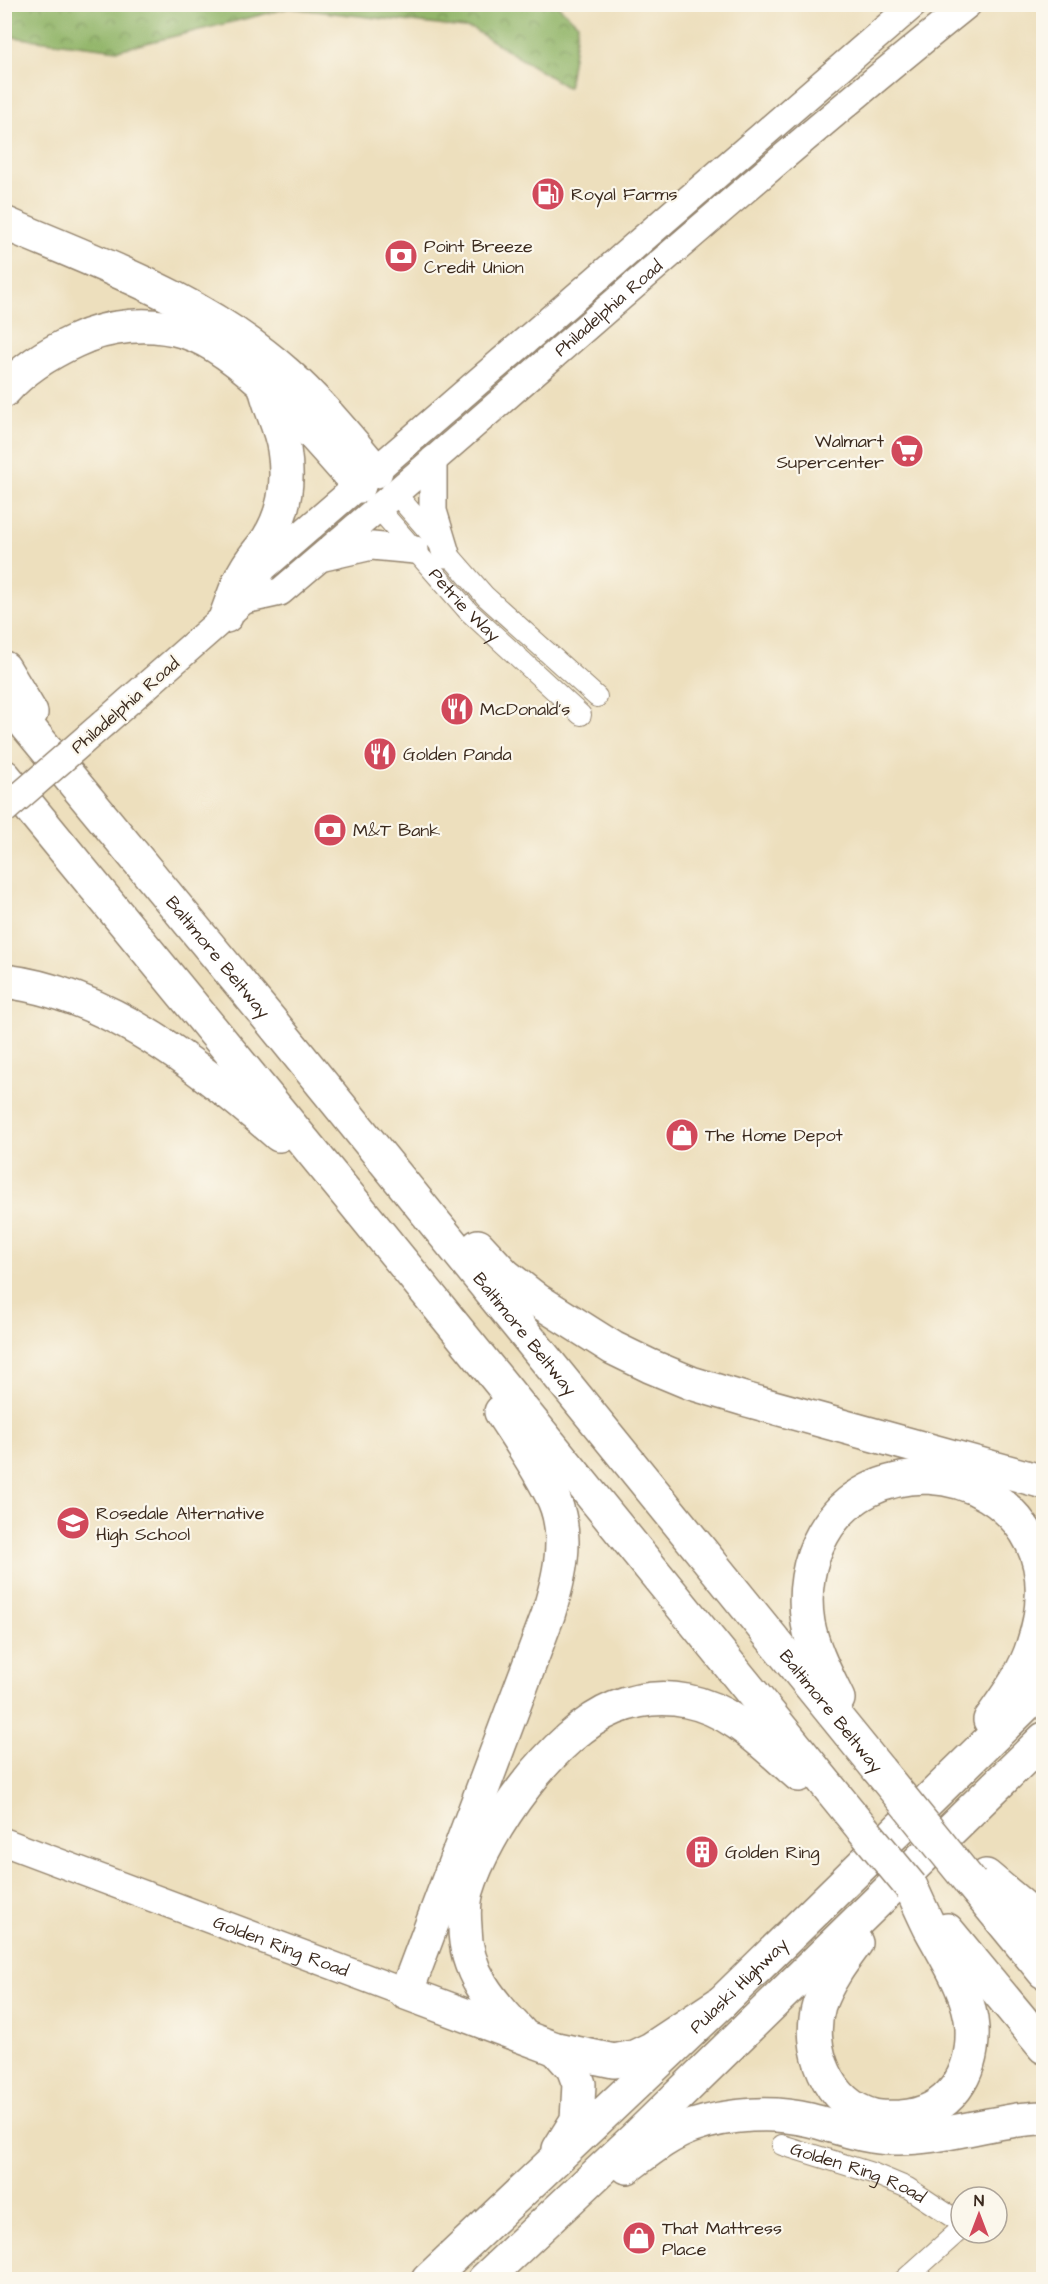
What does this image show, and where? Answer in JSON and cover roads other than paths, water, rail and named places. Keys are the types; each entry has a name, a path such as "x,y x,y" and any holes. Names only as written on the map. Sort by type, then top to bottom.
{"highway":[{"path":"4,223 175,297 208,316 286,373 339,428 377,489"},
{"path":"4,391 32,366 57,349 87,335 133,326 153,326 187,332 210,343 232,358 377,489"},
{"path":"235,608 246,569 273,528 284,499 286,463 284,446 265,387"},
{"path":"4,668 62,766"},
{"name":"Baltimore Beltway","path":"4,698 62,766 870,1760 923,1822 978,1880 1044,1972"},
{"path":"4,776 351,1199 850,1816"},
{"path":"4,966 56,993 90,1006 126,1024 197,1067 234,1096 351,1199"},
{"path":"4,981 56,993"},
{"path":"298,1056 505,1275 537,1300 612,1348 691,1383 1044,1482"},
{"path":"417,1996 548,1615 557,1586 562,1541 555,1502 518,1438 423,1288"},
{"path":"870,1760 813,1644 807,1620 810,1564 817,1545 830,1522 846,1503 869,1490 893,1480 926,1477 964,1483 994,1499 1007,1510 1031,1542 1042,1576 1042,1598 1040,1621 1033,1647 1022,1670 949,1781"},
{"name":"Pulaski Highway","path":"428,2280 722,2002 1044,1686"},
{"path":"417,1996 467,1893 476,1867 497,1828 524,1789 551,1756 574,1734 615,1708 646,1699 685,1701 706,1706 729,1717 749,1731 850,1816 912,1876 965,2000 972,2026 972,2052 965,2074 953,2093 924,2113 889,2117 873,2116 853,2106 838,2093 823,2071 816,2051 816,2022 820,2005 833,1976 912,1876"},
{"name":"Pulaski Highway","path":"484,2280 912,1876 972,1810 1044,1739"},
{"path":"972,1810 1044,1766"},
{"path":"978,1880 1012,1899 1044,1922"},
{"path":"467,1893 465,1928 472,1967 481,1986 496,2008 524,2037"},
{"path":"933,1922 1044,2047"},
{"name":"Golden Ring Road","path":"417,1996 556,2049 614,2061 634,2057 651,2049 722,2002"},
{"path":"545,2171 577,2120 579,2099 579,2084 573,2068 556,2049"},
{"path":"544,2224 652,2148 691,2127 730,2118 792,2116 848,2131 892,2138 949,2134 987,2125 1044,2118"}],"main road":[{"name":"Philadelphia Road","path":"4,810 235,608 263,568 377,489 433,460 602,312 969,4"},
{"name":"Philadelphia Road","path":"235,608 280,592 320,558 377,489 906,6"},
{"path":"433,460 433,511 446,554"},
{"path":"320,558 372,546 415,550"},
{"name":"Golden Ring Road","path":"4,1842 417,1996"}],"street":[{"path":"906,6 924,41"},
{"name":"Petrie Way","path":"377,489 415,550 473,616 581,715"},
{"name":"Petrie Way","path":"377,489 446,554 509,619 597,698"},
{"name":"Golden Ring Road","path":"782,2145 908,2188 949,2215"},
{"path":"904,2280 949,2240"}],"place":[{"name":"Royal Farms","path":"548,194"},
{"name":"Point Breeze Credit Union","path":"401,256"},
{"name":"Walmart Supercenter","path":"907,451"},
{"name":"McDonald's","path":"457,709"},
{"name":"Golden Panda","path":"380,754"},
{"name":"M&T Bank","path":"330,830"},
{"name":"The Home Depot","path":"682,1135"},
{"name":"Rosedale Alternative High School","path":"73,1523"},
{"name":"Golden Ring","path":"702,1852"},
{"name":"That Mattress Place","path":"639,2238"}]}
